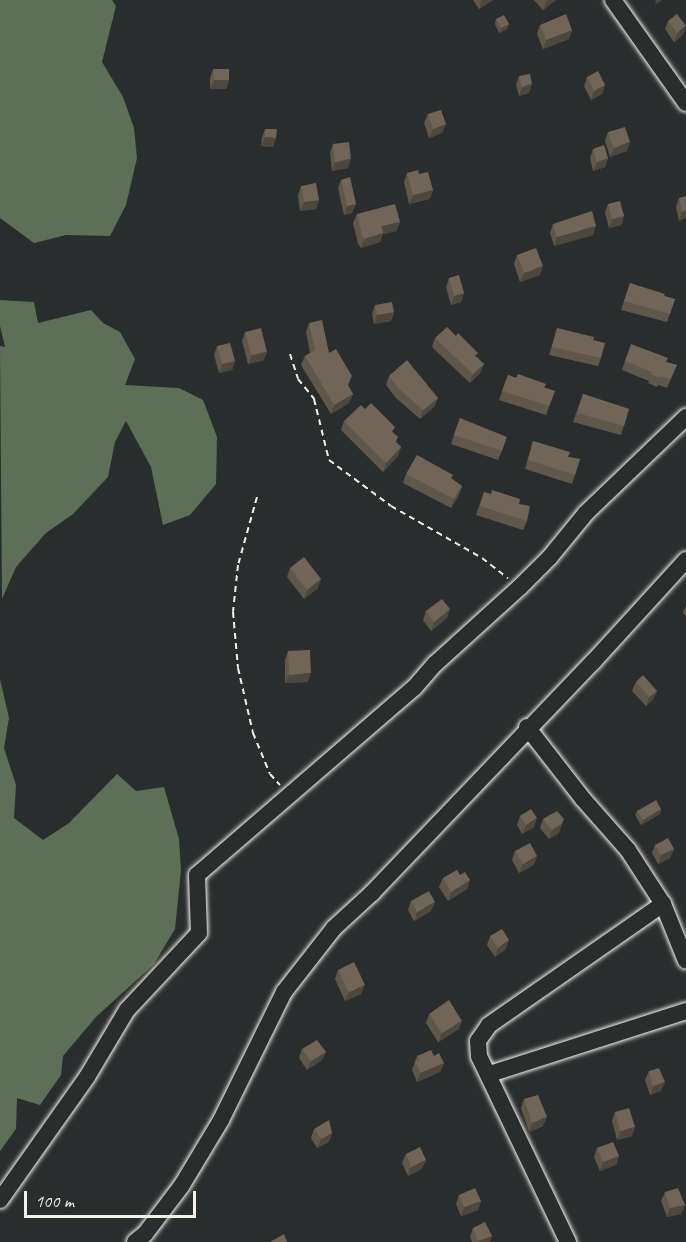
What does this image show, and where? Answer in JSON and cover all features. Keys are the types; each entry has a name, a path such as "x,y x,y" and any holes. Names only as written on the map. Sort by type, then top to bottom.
{"street":[{"path":"613,0 686,103"},
{"path":"0,1200 87,1077 128,1010 199,933 196,876 414,688 435,664 520,587 550,557 586,513 686,417"},
{"path":"135,1242 145,1234 182,1185 221,1120 284,992 334,928 372,893 527,727 593,662 686,560"},
{"path":"527,727 583,799 628,850 663,904 686,961"},
{"path":"568,1242 490,1074 479,1056 478,1041 489,1025 663,904"},
{"path":"490,1074 686,1011"}],"path":[{"path":"290,354 298,379 314,399 329,460 391,506 482,558 520,587"},
{"path":"258,497 238,565 233,612 238,668 253,733 270,774 290,796"}],"green space":[{"path":"0,0 112,0 116,6 102,62 123,97 134,128 137,158 126,205 110,236 66,235 34,243 0,218"},
{"path":"0,300 34,302 38,323 91,310 103,323 120,332 135,359 125,385 179,388 203,400 217,437 216,484 190,515 163,525 151,467 126,421 115,442 108,477 73,514 46,533 16,567 2,599 0,346 5,347 0,326"},
{"path":"0,679 9,718 4,748 16,785 14,818 43,840 69,823 117,774 136,791 164,787 179,839 181,870 175,929 154,964 96,1017 63,1056 61,1075 40,1105 17,1098 16,1129 0,1151"}],"building":[{"path":"566,14 572,30 546,40 540,25"},
{"path":"677,14 686,26 677,33 668,21"},
{"path":"504,15 509,24 501,28 496,19"},
{"path":"213,69 229,69 229,80 214,80"},
{"path":"598,71 605,85 594,91 587,77"},
{"path":"530,74 532,84 522,87 519,76"},
{"path":"441,110 446,124 433,129 428,114"},
{"path":"625,127 630,142 614,148 608,132"},
{"path":"265,129 277,129 276,138 265,137"},
{"path":"349,142 351,159 335,162 333,144"},
{"path":"604,145 608,158 597,162 593,149"},
{"path":"418,170 419,174 428,172 433,190 413,195 407,173"},
{"path":"350,177 356,204 347,206 341,180"},
{"path":"316,183 319,200 304,202 301,186"},
{"path":"686,196 686,210 682,212 679,198"},
{"path":"620,201 624,216 612,219 608,204"},
{"path":"395,204 400,222 381,226 383,233 364,239 357,214"},
{"path":"592,211 596,226 557,237 553,224"},
{"path":"536,248 543,266 524,273 517,255"},
{"path":"459,275 464,293 454,296 449,278"},
{"path":"630,283 675,299 670,314 624,301"},
{"path":"392,302 394,312 377,315 375,305"},
{"path":"322,320 329,353 336,349 352,376 348,385 353,394 334,405 305,356 315,350 309,323"},
{"path":"447,327 456,336 458,333 478,353 475,356 484,364 473,374 435,338"},
{"path":"261,328 267,352 251,355 245,332"},
{"path":"557,328 594,337 593,340 605,343 601,358 552,347"},
{"path":"230,343 235,361 222,364 217,346"},
{"path":"631,344 668,358 666,362 677,365 670,379 661,376 660,378 651,374 652,372 625,361"},
{"path":"407,360 438,398 423,410 399,389 389,376"},
{"path":"518,374 546,384 544,388 555,391 549,406 502,391 508,375 516,378"},
{"path":"583,394 629,409 624,426 577,413"},
{"path":"371,403 395,427 392,432 398,437 395,441 401,447 386,463 344,421 361,405 365,409"},
{"path":"460,418 507,437 502,451 454,435"},
{"path":"533,441 570,452 568,457 580,459 575,475 528,460"},
{"path":"417,455 453,475 451,478 462,486 454,499 406,474"},
{"path":"492,490 520,499 519,504 530,506 527,521 480,506 484,492 491,494"},
{"path":"304,557 321,579 307,590 290,568"},
{"path":"442,599 450,609 434,622 426,611"},
{"path":"310,650 311,673 289,675 288,651"},
{"path":"643,675 657,691 649,697 636,682"},
{"path":"656,800 661,809 643,820 637,811"},
{"path":"531,809 537,818 526,825 520,816"},
{"path":"557,811 564,819 562,824 552,830 543,819"},
{"path":"668,838 674,849 661,855 655,845"},
{"path":"530,843 537,856 523,864 515,851"},
{"path":"457,870 460,875 465,872 470,880 451,892 443,878"},
{"path":"429,891 435,902 417,912 411,901"},
{"path":"502,929 509,940 498,948 490,936"},
{"path":"354,962 365,985 349,992 338,970"},
{"path":"449,1000 462,1021 442,1033 429,1014"},
{"path":"317,1040 326,1052 311,1061 302,1049"},
{"path":"431,1050 434,1056 439,1053 444,1063 420,1073 415,1061 419,1060 417,1056"},
{"path":"659,1068 665,1082 653,1086 649,1071"},
{"path":"538,1095 547,1117 532,1123 524,1099"},
{"path":"629,1108 635,1127 620,1131 615,1112"},
{"path":"329,1120 332,1133 321,1139 314,1129"},
{"path":"613,1142 619,1156 603,1162 597,1148"},
{"path":"420,1147 426,1160 411,1167 406,1154"},
{"path":"475,1188 481,1201 464,1207 459,1195"},
{"path":"678,1188 685,1205 670,1208 665,1192"},
{"path":"485,1222 492,1236 478,1241 473,1228"},
{"path":"284,1234 287,1242 270,1242"}]}
